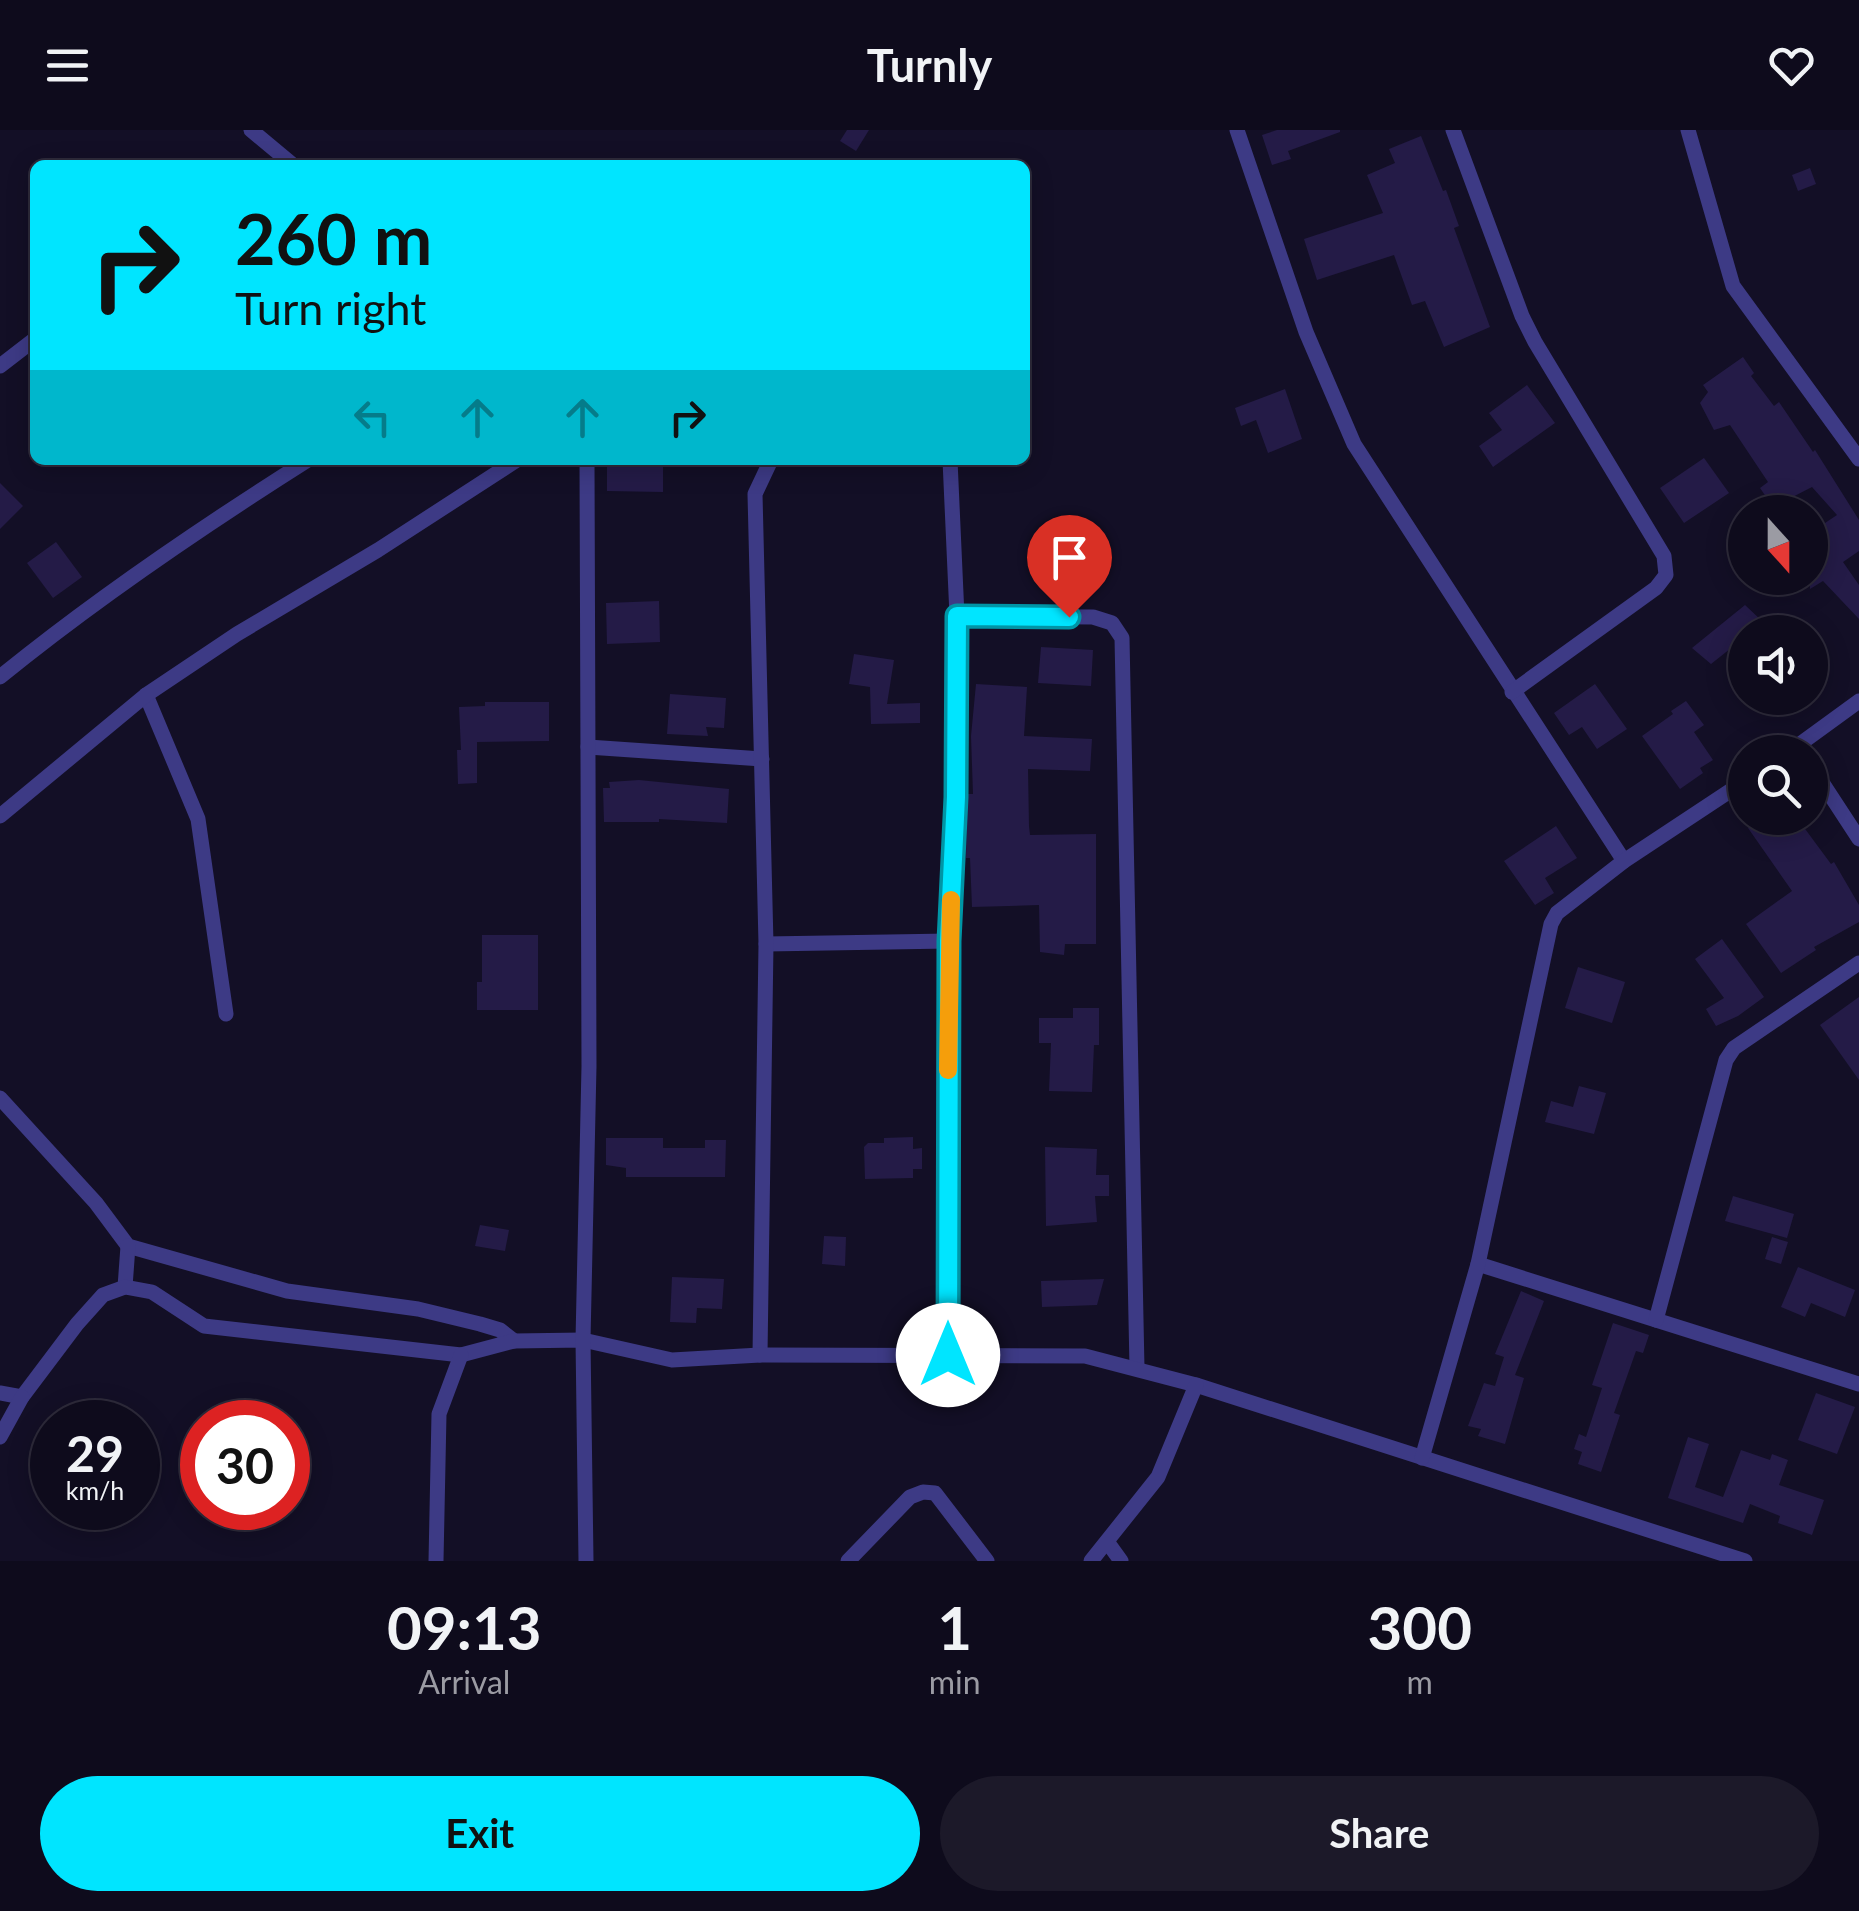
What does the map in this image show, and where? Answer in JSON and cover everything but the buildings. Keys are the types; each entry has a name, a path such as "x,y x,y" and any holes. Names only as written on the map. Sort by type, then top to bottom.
{"street":[{"path":"250,130 286,160"},
{"path":"1238,130 1306,332 1354,444 1624,860"},
{"path":"1453,130 1522,316 1664,556 1666,575 1656,588 1512,692"},
{"path":"1688,130 1734,286 1859,459"},
{"path":"0,366 30,342"},
{"path":"0,677 44,641 301,465"},
{"path":"0,816 146,695 510,465"},
{"path":"586,1561 583,1340 589,1066 587,465"},
{"path":"760,1355 766,944 755,494 769,465"},
{"path":"948,1355 949,941 956,797 957,616 950,465"},
{"path":"957,616 1093,617 1112,623 1122,638 1136,1368"},
{"path":"146,695 198,820 226,1014"},
{"path":"1815,735 1859,701"},
{"path":"588,748 762,759"},
{"path":"1422,1458 1478,1264 1556,913 1624,860 1728,792"},
{"path":"1828,792 1859,839"},
{"path":"766,944 949,941"},
{"path":"1656,1320 1726,1060 1734,1048 1859,964"},
{"path":"0,1098 96,1203 128,1246 288,1290 418,1309 480,1324 500,1330 514,1341"},
{"path":"125,1287 128,1246"},
{"path":"1478,1264 1859,1384"},
{"path":"0,1437 22,1397 76,1324 103,1295 125,1287 152,1292 204,1326 461,1355 514,1341 583,1340 672,1360 760,1355 1085,1356 1196,1386 1745,1561"},
{"path":"436,1561 439,1414 461,1355"},
{"path":"1090,1561 1158,1478 1196,1386"},
{"path":"0,1394 22,1397"},
{"path":"848,1561 910,1497 935,1492 987,1561"},
{"path":"1108,1543 1121,1561"}],"slow traffic":[{"path":"948,1070 951,900"}],"route":[{"path":"948,1355 949,941 956,797 957,616 1069,617"}]}
